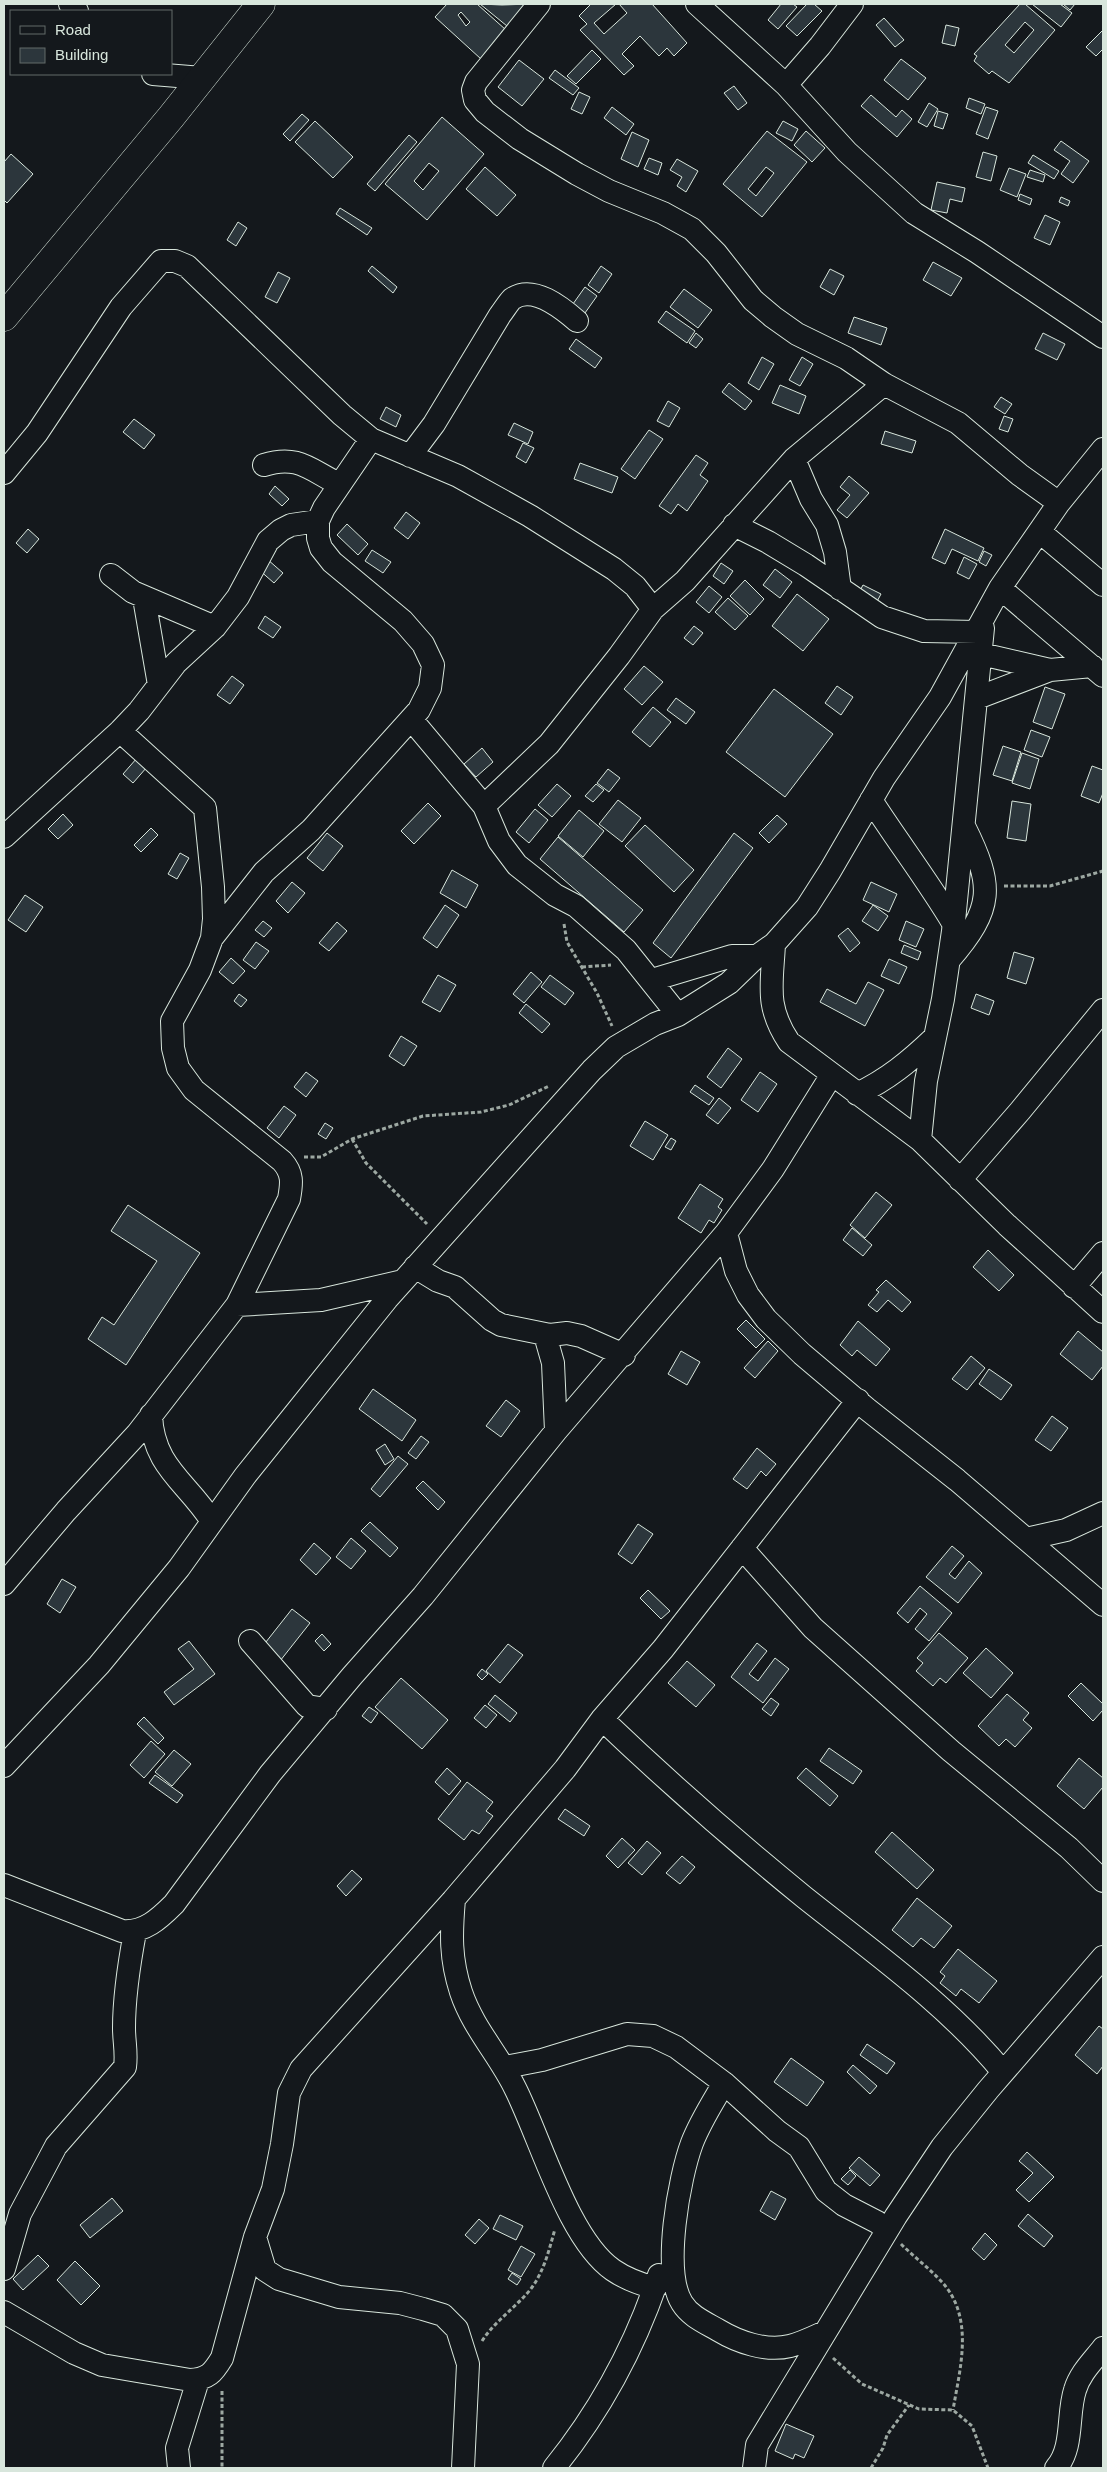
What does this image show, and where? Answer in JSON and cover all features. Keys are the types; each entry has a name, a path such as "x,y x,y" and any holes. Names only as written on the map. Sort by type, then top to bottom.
{"main road":[{"path":"4,317 261,4"}],"street":[{"path":"539,4 476,82 473,90 475,100 485,112 520,139 577,174 692,229 716,253 753,300 773,317 796,334 846,358 884,384 958,423 1020,475 1059,503"},
{"path":"697,4 786,85 846,152 914,213 994,263 1103,337"},
{"path":"786,85 820,46 852,4"},
{"path":"165,75 202,78"},
{"path":"4,473 37,433 121,308 154,268 167,260 175,261 186,266 342,415 371,439 458,476 500,498 621,574 653,609"},
{"path":"410,456 434,424 500,315 513,299 530,296 548,299 577,320"},
{"path":"484,806 549,744 619,656 653,609 685,581 794,460 884,384"},
{"path":"212,938 264,872 311,830 419,710 430,688 433,665 423,644 404,621 332,562 320,548 317,530 318,521 324,508 371,439"},
{"path":"4,1766 100,1664 179,1568 211,1520 315,1387 409,1274 586,1077 616,1047 655,1024 678,1015 729,984 766,950 811,900 871,800 980,634 1000,588 1059,503 1103,450"},
{"path":"264,465 284,460 294,460 339,484"},
{"path":"794,460 811,499 827,525 835,552 840,589"},
{"path":"4,837 120,731 176,663 215,627 238,597 268,541 281,530 291,525 318,521"},
{"path":"734,525 768,542 882,617 924,631 980,634 1050,670"},
{"path":"1040,532 1103,585"},
{"path":"111,575 144,598 215,627"},
{"path":"1000,588 1098,671"},
{"path":"144,598 159,685"},
{"path":"920,1140 926,1081 949,960 954,923 977,698 980,634"},
{"path":"977,698 1050,670 1098,671"},
{"path":"411,719 484,806 499,841 517,865 555,895 576,906 626,950 652,980 678,1015"},
{"path":"4,1584 66,1511 137,1434 237,1305 289,1199 292,1176 289,1168 274,1153 223,1116 194,1090 178,1068 171,1037 172,1021 200,970 212,938 214,919 213,886 208,852 205,808 120,731"},
{"path":"871,800 908,858 931,886 954,923"},
{"path":"949,960 977,924 986,882 979,856 964,826"},
{"path":"652,980 732,956 766,950"},
{"path":"766,950 771,1006 777,1025 789,1042 831,1076 920,1140 960,1180 1103,1312"},
{"path":"960,1180 1103,1010"},
{"path":"857,1094 884,1081 906,1065 934,1038"},
{"path":"4,1885 113,1928 135,1932 163,1916 174,1904 270,1774 424,1596 556,1431 726,1233 773,1169 831,1076"},
{"path":"726,1233 736,1271 748,1295 766,1319 802,1354 957,1480 1103,1605"},
{"path":"1074,1287 1103,1253"},
{"path":"237,1305 321,1300 409,1274 456,1287 492,1320 501,1325 545,1335 567,1333 581,1336 624,1354"},
{"path":"545,1335 553,1363 556,1431"},
{"path":"4,2303 4,2312 74,2353 102,2365 190,2380 198,2380 212,2374 222,2358 255,2237 273,2189 292,2083 313,2054 454,1899 565,1769 602,1719 663,1649 858,1400"},
{"path":"151,1414 152,1433 168,1467 211,1520"},
{"path":"1026,1539 1066,1530 1103,1513"},
{"path":"742,1548 814,1628 951,1751 1069,1848 1103,1881"},
{"path":"250,1641 307,1706 326,1708"},
{"path":"602,1719 685,1796 958,2023 1003,2072"},
{"path":"454,1899 450,1942 462,1993 489,2048 505,2067 573,2219 593,2250 611,2269 639,2284 655,2288"},
{"path":"4,2269 20,2214 56,2146 125,2067 127,2056 124,2030 126,1993 135,1932"},
{"path":"754,2468 756,2445 887,2230 942,2147 1003,2072 1103,1957"},
{"path":"505,2067 542,2060 626,2034 653,2036 676,2047 724,2083 776,2131 799,2148 826,2192 844,2205 871,2218 887,2230"},
{"path":"554,2468 608,2390 642,2321 655,2288 674,2228 686,2164 693,2142 724,2083"},
{"path":"674,2228 674,2278 682,2302 691,2315 736,2341 769,2347 790,2346 822,2338"},
{"path":"255,2237 265,2270 279,2280 339,2297 400,2303 443,2315 457,2329 468,2364 463,2468"},
{"path":"1056,2468 1065,2452 1074,2390 1081,2375 1103,2348"},
{"path":"179,2468 177,2448 198,2380"}],"path":[{"path":"986,882 1010,887 1050,886 1103,870"},
{"path":"555,895 567,942 597,993 607,1019 623,1043"},
{"path":"274,1153 309,1158 320,1157 352,1139 422,1116 481,1112 509,1105 558,1081 586,1077"},
{"path":"352,1139 366,1163 442,1238"},
{"path":"468,2364 486,2334 529,2291 538,2278 555,2229 559,2188"},
{"path":"887,2230 942,2282 956,2304 963,2330 963,2343 953,2410"},
{"path":"822,2338 862,2384 919,2409 953,2410 972,2426 988,2468"},
{"path":"222,2358 222,2468"},
{"path":"871,2468 883,2448 887,2434 909,2405"}],"building":[{"path":"447,4 477,4 506,30 481,59 435,17"},
{"path":"480,4 502,5 531,4 507,26"},
{"path":"591,4 616,4 594,23 604,34 627,13 619,4 652,4 687,43 674,56 667,48 659,56 640,36 622,54 634,66 624,75 580,30 587,24 579,16"},
{"path":"781,4 793,4 797,7 778,29 768,20"},
{"path":"807,4 814,4 822,11 797,36 786,26"},
{"path":"1020,4 1025,4 1055,30 1009,83 992,71 989,74 974,61 977,56 974,54","holes":["1025,22 1034,30 1014,53 1005,45"]},
{"path":"1032,4 1060,4 1072,13 1061,27"},
{"path":"1063,4 1075,4 1070,10"},
{"path":"461,12 470,22 466,26 458,15"},
{"path":"884,18 904,40 895,47 876,25"},
{"path":"946,25 959,28 955,46 942,43"},
{"path":"1103,30 1103,49 1096,56 1086,47"},
{"path":"592,50 601,59 576,84 567,76"},
{"path":"901,59 926,78 908,100 884,80"},
{"path":"519,60 544,79 522,106 498,87"},
{"path":"555,70 579,88 573,95 549,78"},
{"path":"734,86 747,103 738,110 724,93"},
{"path":"579,92 590,97 582,114 571,109"},
{"path":"871,95 896,117 902,110 912,119 897,137 861,106"},
{"path":"969,98 985,104 981,114 966,108"},
{"path":"929,103 938,109 927,127 918,122"},
{"path":"612,107 634,124 626,135 604,118"},
{"path":"986,107 998,111 988,139 976,134"},
{"path":"938,111 948,114 943,129 934,126"},
{"path":"302,114 309,120 290,141 283,134"},
{"path":"442,117 484,154 427,220 385,184","holes":["429,163 439,171 423,190 414,181"]},
{"path":"315,121 353,157 333,178 295,142"},
{"path":"783,121 798,129 792,141 776,133"},
{"path":"767,131 807,162 762,217 723,184","holes":["766,167 774,173 756,196 748,189"]},
{"path":"806,131 825,148 812,162 794,145"},
{"path":"632,132 649,140 638,167 621,159"},
{"path":"409,135 417,142 375,191 367,184"},
{"path":"1061,141 1089,161 1073,183 1061,174 1070,161 1054,150"},
{"path":"983,152 997,156 991,181 976,177"},
{"path":"11,154 33,174 7,203 4,200 4,162"},
{"path":"1033,155 1059,171 1054,179 1028,163"},
{"path":"649,158 662,163 658,175 644,169"},
{"path":"677,159 698,171 686,192 677,186 682,177 670,170"},
{"path":"485,167 516,195 497,216 466,189"},
{"path":"1009,168 1026,174 1017,197 1000,190"},
{"path":"1030,170 1045,175 1043,182 1027,177"},
{"path":"937,182 965,188 962,202 950,199 947,213 931,210"},
{"path":"1020,194 1032,199 1030,205 1018,200"},
{"path":"1061,197 1070,201 1068,206 1059,202"},
{"path":"340,208 372,228 367,235 336,214"},
{"path":"1045,215 1060,222 1050,245 1034,238"},
{"path":"238,222 247,228 236,246 227,240"},
{"path":"933,262 962,278 951,296 923,280"},
{"path":"372,266 397,287 393,293 368,271"},
{"path":"601,266 612,274 599,293 588,285"},
{"path":"830,269 844,276 834,295 820,287"},
{"path":"278,272 290,278 277,303 265,297"},
{"path":"585,287 597,296 580,320 568,311"},
{"path":"684,289 712,310 698,328 670,307"},
{"path":"666,311 695,331 687,343 658,322"},
{"path":"854,317 887,328 881,345 848,333"},
{"path":"696,333 703,339 696,348 689,343"},
{"path":"1043,333 1065,344 1057,360 1035,349"},
{"path":"576,339 602,358 595,368 569,349"},
{"path":"762,357 774,364 759,390 748,383"},
{"path":"802,357 813,364 800,386 789,380"},
{"path":"729,383 752,401 745,410 722,392"},
{"path":"780,385 806,396 799,414 772,403"},
{"path":"1001,397 1012,404 1005,414 994,407"},
{"path":"668,401 680,408 669,427 657,421"},
{"path":"386,407 401,415 396,427 380,419"},
{"path":"1004,416 1013,419 1008,432 999,429"},
{"path":"134,419 155,435 144,449 123,432"},
{"path":"514,423 533,432 528,444 508,435"},
{"path":"649,430 663,439 635,479 621,469"},
{"path":"885,431 916,441 912,453 881,444"},
{"path":"523,443 534,448 526,463 516,457"},
{"path":"696,455 708,463 700,475 708,481 687,511 678,504 671,514 659,506"},
{"path":"580,463 618,477 612,493 574,479"},
{"path":"849,476 869,493 847,518 837,510 850,495 840,487"},
{"path":"275,486 289,499 282,506 269,494"},
{"path":"406,512 420,523 408,539 394,528"},
{"path":"347,524 368,544 358,555 337,535"},
{"path":"28,529 39,539 27,553 16,543"},
{"path":"945,529 984,548 978,561 952,549 945,564 932,558"},
{"path":"372,550 391,562 383,573 365,561"},
{"path":"984,551 992,555 986,566 979,562"},
{"path":"964,557 977,564 969,579 957,573"},
{"path":"267,559 283,573 274,583 258,569"},
{"path":"721,563 733,571 724,584 713,576"},
{"path":"775,569 792,582 780,598 763,585"},
{"path":"745,580 764,599 750,615 730,596"},
{"path":"863,585 881,594 873,609 855,600"},
{"path":"709,586 722,597 709,613 696,602"},
{"path":"797,594 829,619 803,651 772,626"},
{"path":"728,598 748,616 735,630 715,612"},
{"path":"265,616 281,627 273,638 258,628"},
{"path":"694,626 703,633 693,645 684,638"},
{"path":"644,666 663,682 642,705 624,689"},
{"path":"232,676 244,685 230,704 217,695"},
{"path":"837,686 853,697 841,715 825,703"},
{"path":"1045,687 1065,694 1052,729 1033,722"},
{"path":"774,689 833,734 785,797 726,752"},
{"path":"676,698 695,712 686,724 667,710"},
{"path":"653,707 671,722 650,747 632,732"},
{"path":"1031,730 1050,737 1042,757 1024,750"},
{"path":"1003,746 1021,752 1012,781 993,775"},
{"path":"482,748 493,762 476,777 464,764"},
{"path":"1022,753 1039,759 1030,789 1012,783"},
{"path":"137,758 147,767 133,783 123,774"},
{"path":"1092,766 1103,770 1103,793 1099,803 1081,796"},
{"path":"608,769 620,778 609,792 597,783"},
{"path":"557,784 571,796 552,817 538,805"},
{"path":"596,784 604,790 593,802 585,796"},
{"path":"618,800 641,818 622,842 599,824"},
{"path":"1012,801 1031,804 1026,841 1007,838"},
{"path":"428,803 441,816 414,844 401,831"},
{"path":"535,809 548,820 529,843 516,832"},
{"path":"579,810 604,831 583,857 558,836"},
{"path":"63,814 73,825 58,839 48,829"},
{"path":"777,815 787,824 769,843 759,833"},
{"path":"645,825 694,870 674,892 625,846"},
{"path":"151,828 158,835 141,852 134,845"},
{"path":"327,833 343,846 323,871 307,858"},
{"path":"734,833 753,848 671,958 653,943"},
{"path":"558,837 643,910 624,932 540,859"},
{"path":"180,853 189,858 177,879 168,874"},
{"path":"452,870 478,885 466,908 440,893"},
{"path":"292,882 305,893 288,913 276,901"},
{"path":"871,882 897,894 889,912 863,900"},
{"path":"25,895 43,907 26,932 8,920"},
{"path":"445,905 459,915 437,948 423,938"},
{"path":"873,905 888,916 878,931 862,921"},
{"path":"263,921 272,928 264,937 255,930"},
{"path":"906,921 924,929 916,947 899,940"},
{"path":"337,922 347,931 329,951 319,943"},
{"path":"848,928 860,943 850,952 838,936"},
{"path":"256,942 269,951 255,969 243,960"},
{"path":"904,945 921,952 918,960 901,953"},
{"path":"1014,952 1034,958 1026,984 1007,978"},
{"path":"231,958 245,971 233,984 219,972"},
{"path":"889,959 907,967 899,984 881,976"},
{"path":"531,972 542,982 524,1003 513,994"},
{"path":"438,975 456,985 440,1012 422,1002"},
{"path":"550,975 574,993 565,1005 541,987"},
{"path":"868,982 884,990 865,1026 820,1002 827,989 856,1004"},
{"path":"239,994 247,1000 241,1007 234,1001"},
{"path":"976,994 994,1001 989,1015 971,1008"},
{"path":"526,1004 550,1024 542,1033 519,1013"},
{"path":"401,1036 417,1046 404,1066 389,1056"},
{"path":"728,1048 742,1059 721,1088 707,1077"},
{"path":"306,1072 318,1081 306,1097 294,1087"},
{"path":"760,1072 777,1084 758,1112 741,1100"},
{"path":"695,1085 714,1098 709,1105 690,1092"},
{"path":"719,1098 731,1108 718,1124 706,1115"},
{"path":"284,1106 296,1115 279,1138 267,1128"},
{"path":"645,1121 668,1135 653,1160 630,1146"},
{"path":"325,1123 333,1128 326,1139 318,1134"},
{"path":"671,1138 676,1141 671,1150 665,1147"},
{"path":"700,1184 723,1199 718,1207 722,1210 714,1223 709,1220 701,1233 678,1218"},
{"path":"876,1192 892,1205 865,1238 850,1225"},
{"path":"128,1205 200,1253 126,1365 88,1339 102,1317 114,1325 157,1261 111,1231"},
{"path":"852,1228 872,1245 863,1256 843,1240"},
{"path":"988,1250 1014,1275 999,1291 973,1267"},
{"path":"886,1280 911,1302 902,1312 888,1300 877,1312 868,1305 879,1292 876,1290"},
{"path":"746,1320 765,1339 756,1348 737,1329"},
{"path":"858,1321 890,1349 876,1366 857,1350 852,1356 840,1345"},
{"path":"1078,1331 1103,1352 1103,1366 1092,1380 1060,1354"},
{"path":"768,1341 778,1351 755,1378 744,1368"},
{"path":"681,1351 700,1362 687,1385 668,1374"},
{"path":"971,1356 985,1368 967,1390 952,1379"},
{"path":"989,1369 1012,1385 1001,1400 979,1384"},
{"path":"373,1389 416,1420 402,1441 359,1409"},
{"path":"506,1400 520,1411 501,1437 486,1426"},
{"path":"1052,1416 1068,1428 1051,1451 1035,1440"},
{"path":"421,1436 429,1442 416,1459 408,1453"},
{"path":"385,1444 394,1459 385,1465 376,1450"},
{"path":"757,1448 776,1464 766,1476 761,1471 747,1489 733,1479"},
{"path":"398,1456 408,1464 380,1497 371,1489"},
{"path":"423,1481 445,1502 438,1510 416,1488"},
{"path":"370,1522 398,1548 390,1557 361,1531"},
{"path":"638,1524 653,1534 632,1564 618,1554"},
{"path":"351,1538 366,1551 351,1569 336,1557"},
{"path":"314,1543 331,1558 316,1575 300,1560"},
{"path":"952,1546 964,1556 949,1574 955,1579 969,1561 982,1573 958,1603 926,1577"},
{"path":"62,1579 76,1587 60,1613 47,1604"},
{"path":"920,1586 952,1613 929,1641 915,1629 927,1614 920,1608 908,1623 897,1613"},
{"path":"648,1590 670,1611 661,1619 640,1598"},
{"path":"292,1609 310,1623 280,1661 262,1647"},
{"path":"939,1633 968,1658 946,1683 940,1678 933,1686 916,1671 923,1663 917,1658"},
{"path":"322,1634 331,1644 324,1651 315,1641"},
{"path":"189,1641 215,1674 174,1705 164,1692 194,1669 178,1649"},
{"path":"757,1643 767,1651 749,1674 758,1681 775,1658 789,1669 763,1703 731,1677"},
{"path":"508,1644 523,1655 500,1683 486,1671"},
{"path":"986,1648 1013,1673 991,1698 963,1673"},
{"path":"687,1661 715,1685 696,1707 668,1683"},
{"path":"482,1669 488,1674 482,1680 477,1675"},
{"path":"401,1678 448,1720 422,1749 375,1707"},
{"path":"1081,1683 1103,1704 1103,1710 1093,1721 1068,1696"},
{"path":"1007,1694 1029,1713 1023,1720 1032,1728 1015,1747 1006,1739 999,1746 978,1726"},
{"path":"495,1695 517,1713 510,1722 488,1704"},
{"path":"771,1698 779,1704 771,1716 762,1709"},
{"path":"485,1705 497,1715 486,1728 474,1718"},
{"path":"369,1707 378,1713 371,1723 362,1716"},
{"path":"144,1717 164,1738 158,1744 137,1724"},
{"path":"151,1741 165,1754 144,1778 130,1765"},
{"path":"829,1748 862,1771 853,1784 820,1761"},
{"path":"174,1750 191,1764 172,1786 155,1772"},
{"path":"1079,1758 1103,1778 1103,1787 1084,1809 1057,1786"},
{"path":"447,1768 461,1781 449,1795 435,1782"},
{"path":"806,1768 838,1796 830,1806 797,1778"},
{"path":"155,1775 183,1795 177,1803 149,1783"},
{"path":"467,1782 493,1802 486,1811 493,1816 479,1834 472,1830 464,1840 438,1819"},
{"path":"565,1809 590,1826 584,1836 558,1819"},
{"path":"892,1832 934,1870 917,1889 875,1852"},
{"path":"622,1838 635,1850 618,1868 606,1856"},
{"path":"647,1841 661,1853 642,1875 628,1863"},
{"path":"682,1856 695,1867 680,1884 666,1873"},
{"path":"352,1870 362,1879 346,1896 337,1886"},
{"path":"917,1898 952,1926 934,1948 921,1938 913,1947 892,1930"},
{"path":"958,1949 997,1981 979,2003 961,1989 956,1996 940,1983 945,1976 940,1972"},
{"path":"1099,2026 1103,2029 1103,2066 1097,2074 1075,2055"},
{"path":"867,2044 895,2063 887,2074 860,2055"},
{"path":"791,2058 824,2082 807,2106 774,2082"},
{"path":"853,2065 877,2086 870,2094 847,2072"},
{"path":"1027,2152 1054,2177 1029,2202 1016,2190 1033,2173 1019,2161"},
{"path":"859,2157 880,2175 870,2186 849,2168"},
{"path":"850,2170 856,2176 848,2185 841,2179"},
{"path":"771,2191 786,2199 775,2220 760,2211"},
{"path":"112,2198 123,2211 90,2238 80,2225"},
{"path":"1028,2214 1053,2236 1044,2247 1018,2226"},
{"path":"500,2215 523,2226 516,2240 493,2229"},
{"path":"479,2219 489,2228 475,2244 465,2235"},
{"path":"985,2233 997,2245 984,2260 972,2249"},
{"path":"521,2246 535,2254 521,2277 508,2270"},
{"path":"38,2255 49,2266 23,2290 13,2279"},
{"path":"75,2261 100,2286 81,2305 57,2280"},
{"path":"512,2273 521,2279 517,2285 508,2279"},
{"path":"786,2424 814,2436 804,2458 795,2454 793,2459 775,2451"}]}
